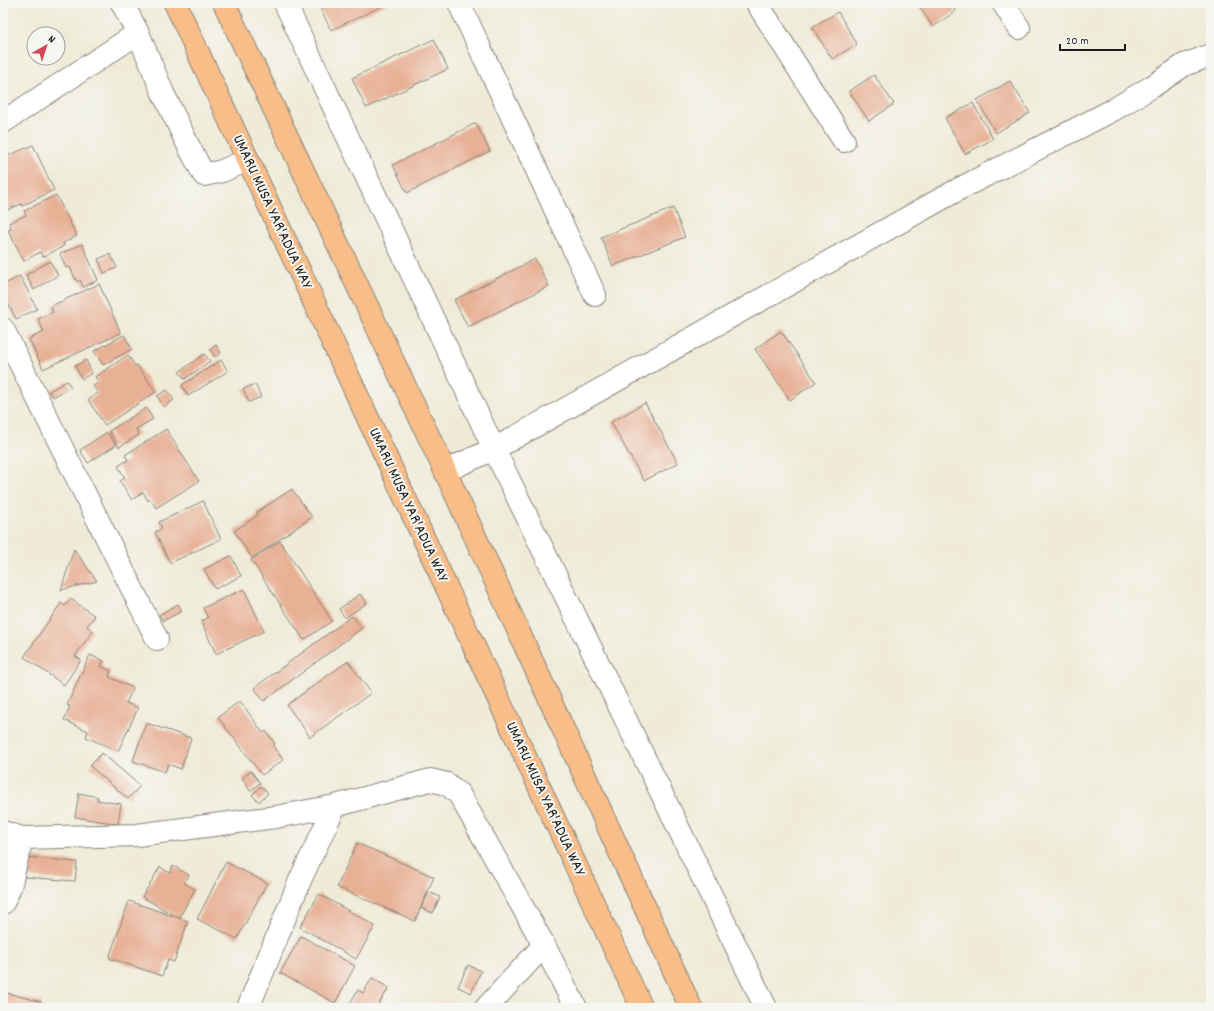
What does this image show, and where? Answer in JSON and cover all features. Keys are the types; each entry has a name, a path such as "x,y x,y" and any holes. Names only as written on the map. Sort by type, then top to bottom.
{"main road":[{"name":"UMARU MUSA YAR'ADUA WAY","path":"175,3 642,1008"},
{"path":"224,3 445,471 691,1008"}],"street":[{"path":"122,3 138,33 163,92 204,175 222,171 248,160"},
{"path":"285,3 494,449 766,1008"},
{"path":"460,3 595,295"},
{"path":"757,3 844,141"},
{"path":"1003,3 1019,28"},
{"path":"3,122 138,33"},
{"path":"445,471 494,449 959,189 1113,110 1184,65 1211,55"},
{"path":"3,329 157,639"},
{"path":"3,903 10,887 12,835 137,835 276,817 335,806 430,780 447,784 459,794 544,945 576,1008"},
{"path":"248,1008 301,878 335,806"},
{"path":"486,1008 544,945"}],"building":[{"path":"389,3 331,30 318,4"},
{"path":"917,3 951,3 956,11 933,27"},
{"path":"838,12 857,44 832,59 812,27"},
{"path":"434,39 448,69 366,108 352,78"},
{"path":"874,75 894,104 869,121 849,91"},
{"path":"1010,81 1030,113 996,133 977,100"},
{"path":"973,103 993,139 965,154 945,118"},
{"path":"476,123 490,151 407,193 393,165"},
{"path":"33,145 54,190 22,206 21,204 3,212 3,158"},
{"path":"56,195 77,236 63,243 64,246 43,257 40,252 24,261 8,230 12,229 9,223 26,215 24,211"},
{"path":"673,208 685,237 613,266 601,237"},
{"path":"82,244 98,280 83,287 80,280 77,282 70,267 66,268 60,254"},
{"path":"110,254 117,268 104,273 98,259"},
{"path":"535,259 549,286 468,327 454,300"},
{"path":"50,261 58,275 34,290 26,275"},
{"path":"20,276 37,309 16,319 3,294 3,285"},
{"path":"99,284 121,333 43,369 29,339 44,332 38,319 53,312 51,306"},
{"path":"781,331 816,382 790,400 755,349"},
{"path":"124,335 132,349 103,365 94,351"},
{"path":"216,345 221,353 215,357 210,350"},
{"path":"204,354 210,361 185,379 179,372"},
{"path":"128,355 156,392 105,425 88,400 98,393 93,386 99,382 95,377"},
{"path":"86,360 92,373 82,379 75,366"},
{"path":"221,360 228,371 188,396 182,385"},
{"path":"67,381 71,387 53,397 49,391"},
{"path":"255,384 261,397 249,402 243,389"},
{"path":"167,390 174,400 164,407 157,396"},
{"path":"645,403 678,463 644,481 611,422"},
{"path":"146,408 153,419 136,429 139,435 119,447 109,431"},
{"path":"166,429 199,481 156,508 150,499 148,501 143,492 132,500 120,481 125,478 118,466 128,460 125,455"},
{"path":"107,432 116,445 88,463 80,450"},
{"path":"292,489 312,517 252,558 234,531 258,515 257,512"},
{"path":"203,501 221,539 170,563 155,532 162,529 159,522"},
{"path":"280,541 332,621 304,640 251,560"},
{"path":"74,549 97,581 61,590"},
{"path":"231,556 241,576 215,589 204,569"},
{"path":"244,589 264,631 216,654 201,621 208,618 203,608"},
{"path":"360,594 367,603 345,618 339,609"},
{"path":"71,599 95,616 87,626 93,631 75,656 81,660 64,685 24,657 61,603 65,606"},
{"path":"178,604 182,611 163,621 159,615"},
{"path":"352,616 362,628 264,701 254,688"},
{"path":"90,655 104,661 101,666 111,671 109,677 133,688 126,703 138,708 118,751 86,737 88,731 64,720 70,706 67,705"},
{"path":"348,661 371,693 310,737 287,705"},
{"path":"240,701 263,733 266,731 275,744 273,746 283,760 262,775 218,717"},
{"path":"146,723 191,738 181,769 168,764 165,772 133,761"},
{"path":"102,753 140,786 128,799 90,766"},
{"path":"251,771 260,783 250,791 242,778"},
{"path":"261,786 268,793 259,802 252,795"},
{"path":"79,793 98,797 97,800 121,804 118,824 75,817"},
{"path":"357,843 434,877 415,921 337,887"},
{"path":"27,857 77,862 75,881 25,877"},
{"path":"226,862 267,883 237,939 197,919"},
{"path":"173,866 189,875 184,883 195,889 179,918 142,897 160,867 170,873"},
{"path":"429,892 440,897 433,913 421,908"},
{"path":"319,894 375,926 356,959 300,927"},
{"path":"129,901 188,921 174,962 168,960 162,976 109,958"},
{"path":"301,936 355,966 335,1003 280,973"},
{"path":"468,965 481,971 471,993 458,987"},
{"path":"372,978 389,988 376,1008 351,1008 348,1006 358,990 363,993"},
{"path":"3,992 42,1002 40,1008 3,1008"}]}
